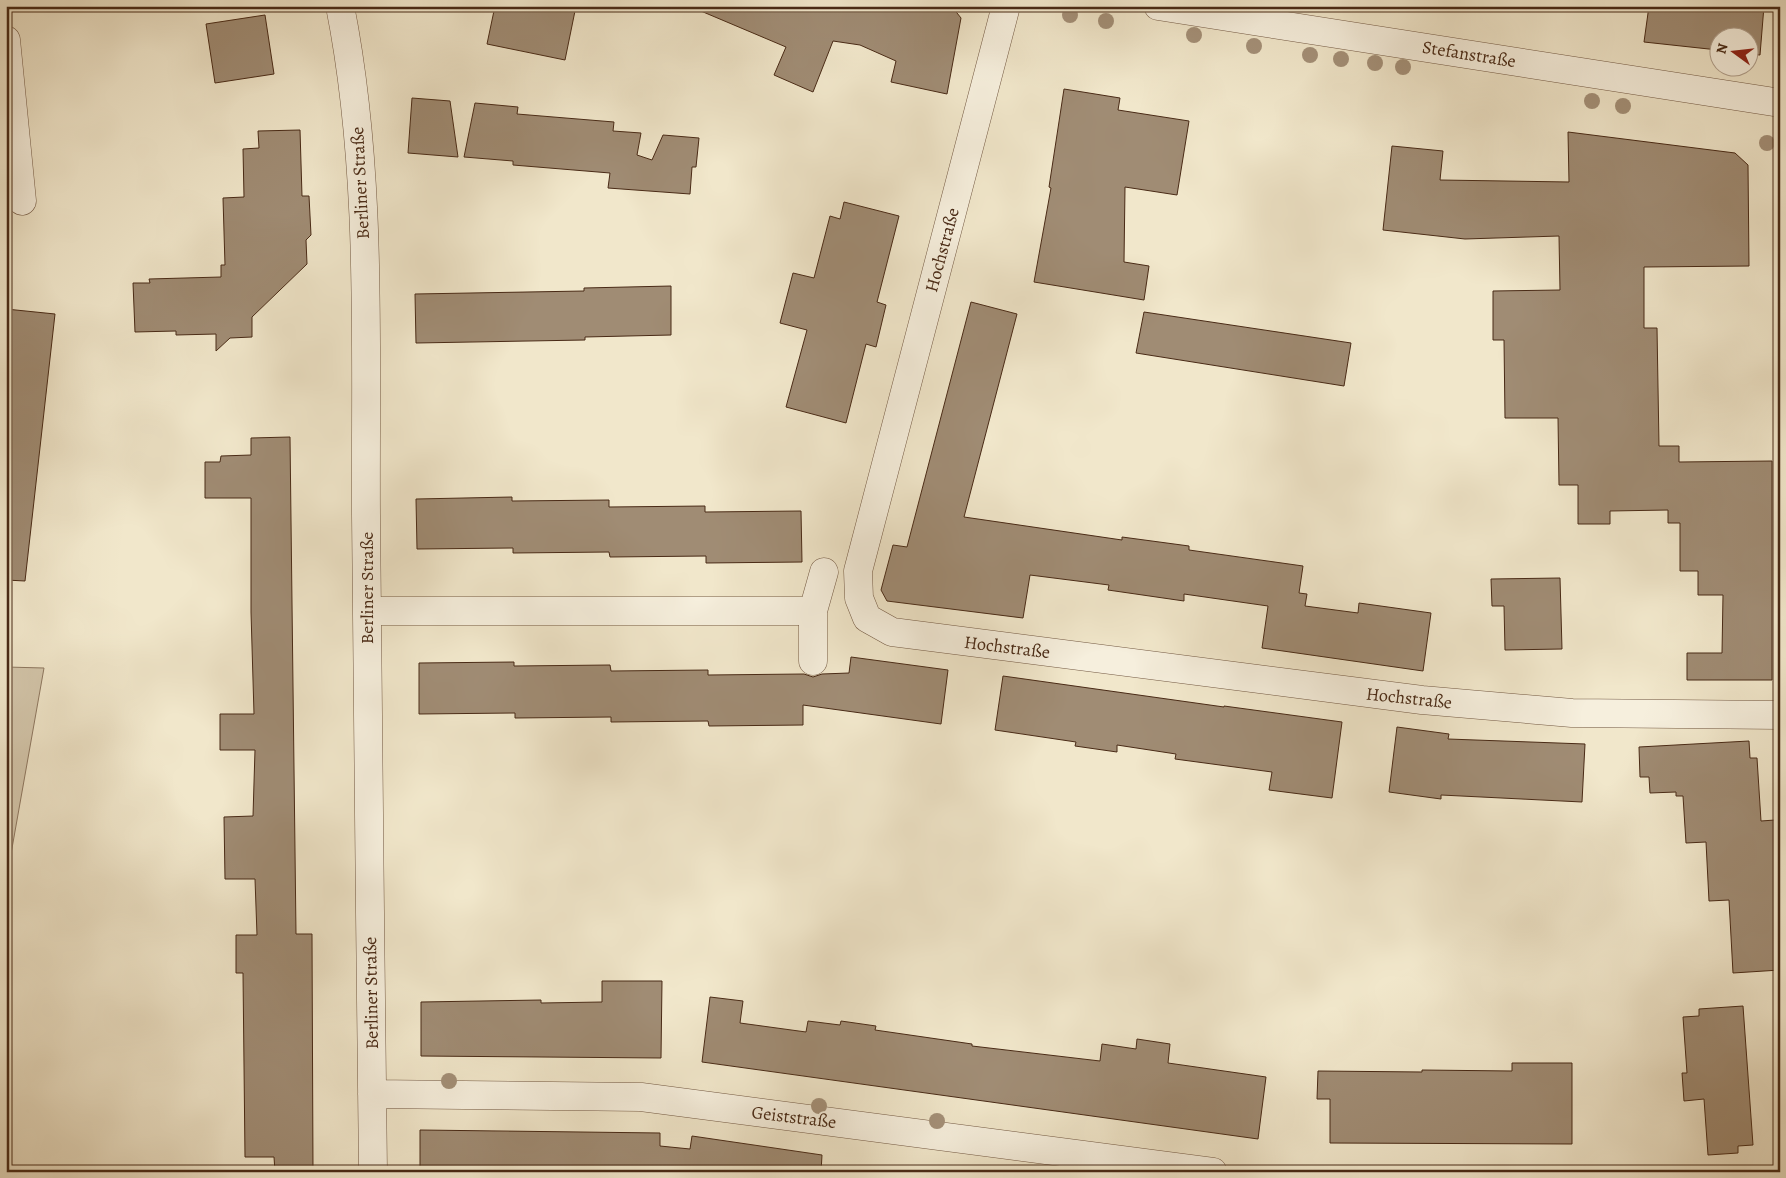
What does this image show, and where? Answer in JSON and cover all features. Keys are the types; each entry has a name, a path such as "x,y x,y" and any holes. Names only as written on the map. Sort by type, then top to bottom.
{"street":[{"name":"Berliner Straße","path":"340,6 347,39 358,132 364,241 373,1172"},
{"name":"Hochstraße","path":"1006,6 858,571 859,598 867,618 892,632 1422,700 1572,712 1780,715"},
{"name":"Stefanstraße","path":"1158,6 1780,103"},
{"path":"6,40 22,201"},
{"path":"813,661 813,611 824,572"},
{"path":"367,611 813,611"},
{"name":"Geiststraße","path":"372,1094 641,1097 1213,1172"}],"shaded area":[{"path":"6,667 44,668 6,882"}],"building":[{"path":"495,6 576,6 565,60 487,44"},
{"path":"689,6 942,6 953,8 961,18 947,94 891,82 896,61 860,45 833,41 813,92 774,75 786,47"},
{"path":"1649,6 1764,6 1760,55 1758,55 1758,28 1708,28 1708,49 1644,42"},
{"path":"265,15 274,74 215,83 206,24"},
{"path":"1064,89 1120,98 1118,110 1189,121 1177,195 1125,187 1124,262 1149,266 1144,300 1034,282 1051,188 1049,187"},
{"path":"412,98 450,101 458,157 408,153"},
{"path":"475,103 518,107 517,114 614,122 613,131 641,133 637,155 652,160 663,135 699,138 696,167 692,167 690,194 608,188 610,173 513,165 513,161 464,157"},
{"path":"300,130 302,196 309,196 311,235 306,240 307,264 252,317 252,337 230,338 216,351 216,334 176,335 176,331 135,332 133,283 150,283 149,279 221,277 221,265 225,265 223,198 244,197 243,149 259,148 258,131"},
{"path":"1568,132 1735,153 1748,165 1749,266 1644,267 1644,328 1657,328 1659,446 1679,446 1679,462 1772,461 1772,680 1687,680 1687,653 1722,653 1723,595 1698,595 1698,571 1680,571 1680,523 1668,523 1668,510 1610,511 1610,524 1578,524 1578,485 1559,485 1558,418 1505,418 1504,340 1493,340 1493,291 1560,290 1559,236 1465,239 1383,230 1392,146 1443,151 1440,180 1569,182"},
{"path":"844,202 899,216 877,302 886,305 876,347 866,344 846,423 786,407 807,330 780,323 793,273 814,278 830,216 840,219"},
{"path":"671,286 671,335 585,337 585,340 416,343 415,294 584,291 584,288"},
{"path":"971,302 1017,314 964,517 1122,540 1122,537 1189,546 1189,550 1303,566 1299,593 1307,594 1305,606 1358,613 1359,603 1431,613 1423,671 1262,648 1268,606 1184,594 1184,601 1108,590 1109,585 1030,575 1023,618 887,601 881,590 893,545 907,547"},
{"path":"6,309 55,314 25,581 6,580"},
{"path":"1144,312 1351,343 1344,386 1136,353"},
{"path":"290,437 296,934 312,934 313,1172 275,1172 274,1157 245,1157 243,973 236,973 236,935 257,935 255,879 225,879 224,817 253,816 255,750 220,750 220,714 254,714 251,612 251,498 205,498 205,462 220,462 221,456 251,455 251,438"},
{"path":"512,497 512,501 609,500 609,507 705,506 705,512 801,511 802,562 706,563 706,556 610,557 609,552 513,553 513,548 417,549 416,499"},
{"path":"1560,578 1562,649 1505,650 1504,606 1492,606 1491,579"},
{"path":"851,657 948,670 941,724 803,705 803,725 709,726 708,721 611,722 611,717 515,718 515,713 419,714 419,663 514,662 514,666 610,665 611,671 708,670 708,675 804,674 813,677 822,674 849,673"},
{"path":"1003,676 1342,722 1332,798 1269,790 1272,772 1175,759 1176,754 1117,745 1117,752 1075,746 1076,742 995,730"},
{"path":"1397,727 1449,734 1448,739 1585,744 1582,802 1441,795 1441,799 1389,792"},
{"path":"1749,741 1750,758 1757,758 1761,821 1775,820 1780,904 1780,970 1733,973 1729,900 1709,901 1706,842 1686,843 1683,796 1676,796 1676,792 1650,793 1649,777 1640,777 1639,747"},
{"path":"602,981 662,981 661,1058 421,1056 421,1002 541,1000 541,1003 602,1002"},
{"path":"710,997 743,1001 740,1023 806,1032 808,1021 840,1025 841,1021 876,1026 875,1030 972,1044 972,1046 1100,1061 1102,1044 1136,1049 1137,1039 1170,1044 1168,1063 1266,1077 1258,1139 702,1062"},
{"path":"1743,1006 1753,1145 1738,1146 1738,1153 1708,1155 1704,1099 1684,1101 1682,1073 1687,1073 1683,1017 1699,1016 1699,1009"},
{"path":"1512,1063 1572,1063 1572,1144 1330,1143 1330,1099 1317,1099 1318,1071 1512,1071"},
{"path":"420,1130 660,1133 660,1146 690,1149 692,1136 822,1155 821,1172 420,1172"}]}
